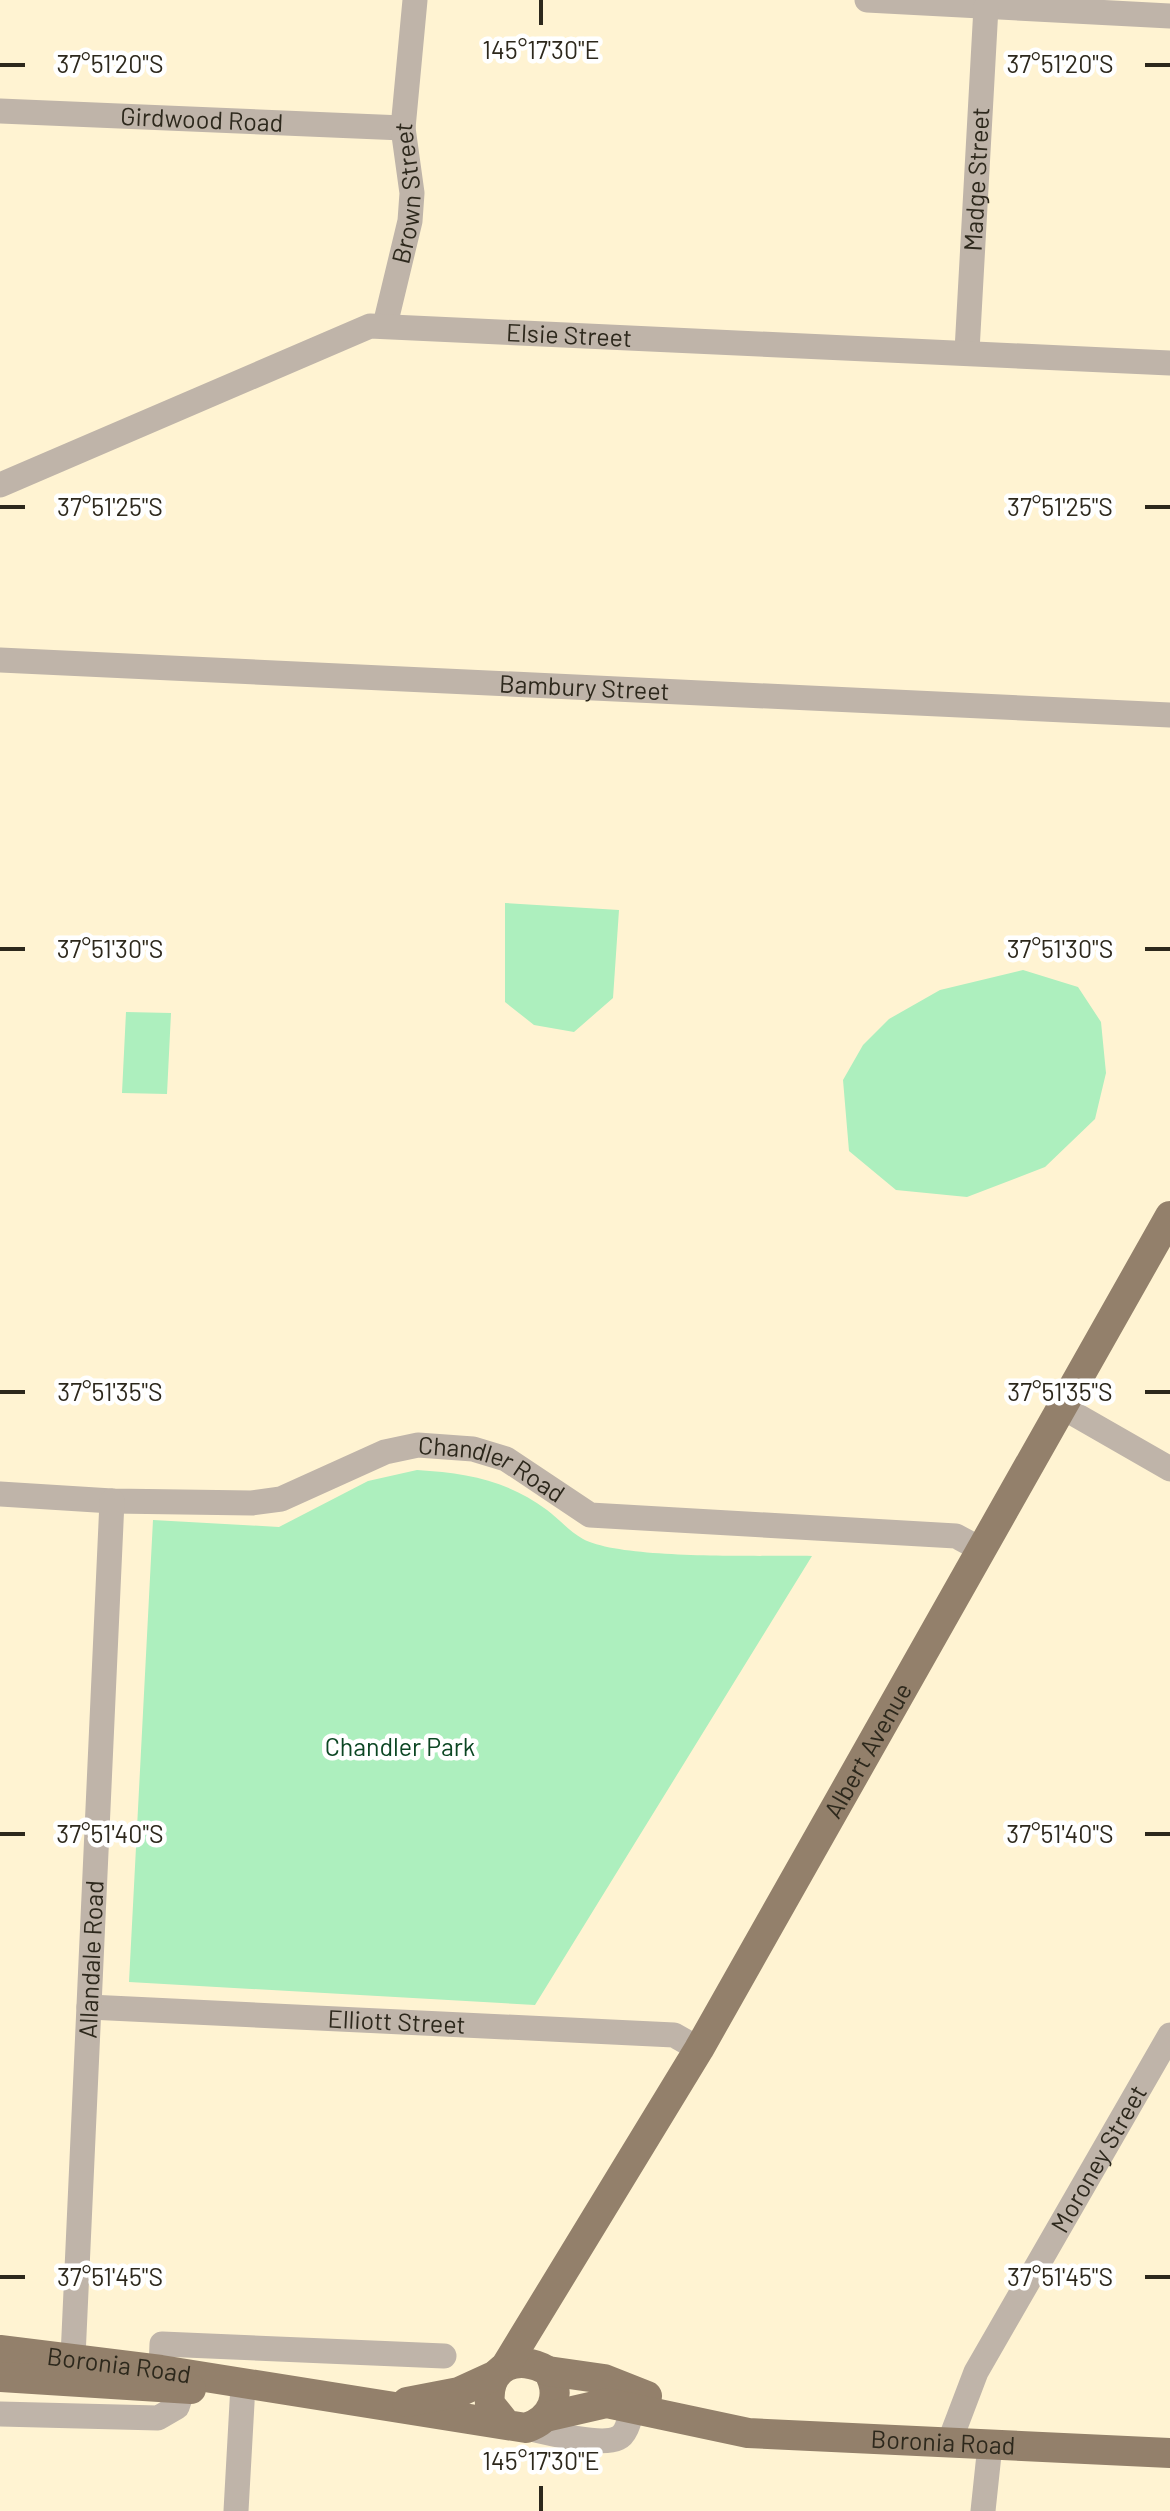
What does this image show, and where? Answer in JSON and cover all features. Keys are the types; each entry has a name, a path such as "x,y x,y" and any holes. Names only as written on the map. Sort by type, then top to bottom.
{"main road":[{"name":"Albert Avenue","path":"500,2370 560,2282 699,2049 1170,1216"},
{"name":"Albert Avenue","path":"545,2369 546,2323 560,2282"},
{"name":"Boronia Road","path":"0,2350 73,2358 172,2379"},
{"path":"523,2362 545,2369 555,2394 526,2423 490,2404 500,2370 523,2362"},
{"name":"Boronia Road","path":"545,2369 604,2380 718,2428"},
{"name":"Boronia Road","path":"390,2404 437,2397 500,2370"},
{"name":"Boronia Road","path":"0,2377 172,2379 241,2385 526,2423 598,2403 748,2433 1170,2453"}],"street":[{"name":"Brown Street","path":"385,325 410,221 412,193 403,128 415,0"},
{"path":"867,0 1170,16"},
{"name":"Madge Street","path":"967,352 986,7"},
{"name":"Girdwood Road","path":"0,111 403,128"},
{"name":"Elsie Street","path":"0,485 346,334 385,325 1170,363"},
{"name":"Bambury Street","path":"0,660 1170,715"},
{"path":"1062,1407 1170,1468"},
{"name":"Chandler Road","path":"0,1494 112,1502 281,1499 385,1452 418,1445 473,1448 506,1459 590,1515 956,1536 982,1550"},
{"name":"Allandale Road","path":"73,2358 112,1502"},
{"name":"Elliott Street","path":"89,2007 674,2035 699,2049"},
{"name":"Moroney Street","path":"949,2443 976,2372 1170,2035"},
{"path":"172,2379 162,2344 444,2356"},
{"name":"Boronia Road","path":"0,2414 158,2418 177,2408 172,2379"},
{"path":"236,2511 241,2385"},
{"path":"983,2511 990,2445"}],"green space":[{"path":"505,903 619,910 613,998 574,1032 534,1025 505,1002"},
{"path":"1023,970 1078,987 1101,1022 1106,1073 1095,1119 1045,1167 967,1197 896,1190 849,1151 843,1080 863,1045 889,1019 940,990"},
{"path":"126,1012 171,1013 167,1094 122,1093"},
{"name":"Chandler Park","path":"417,1470 453,1473 501,1485 532,1500 583,1539 602,1546 659,1553 812,1556 535,2005 129,1982 153,1520 279,1527 368,1481"}]}
